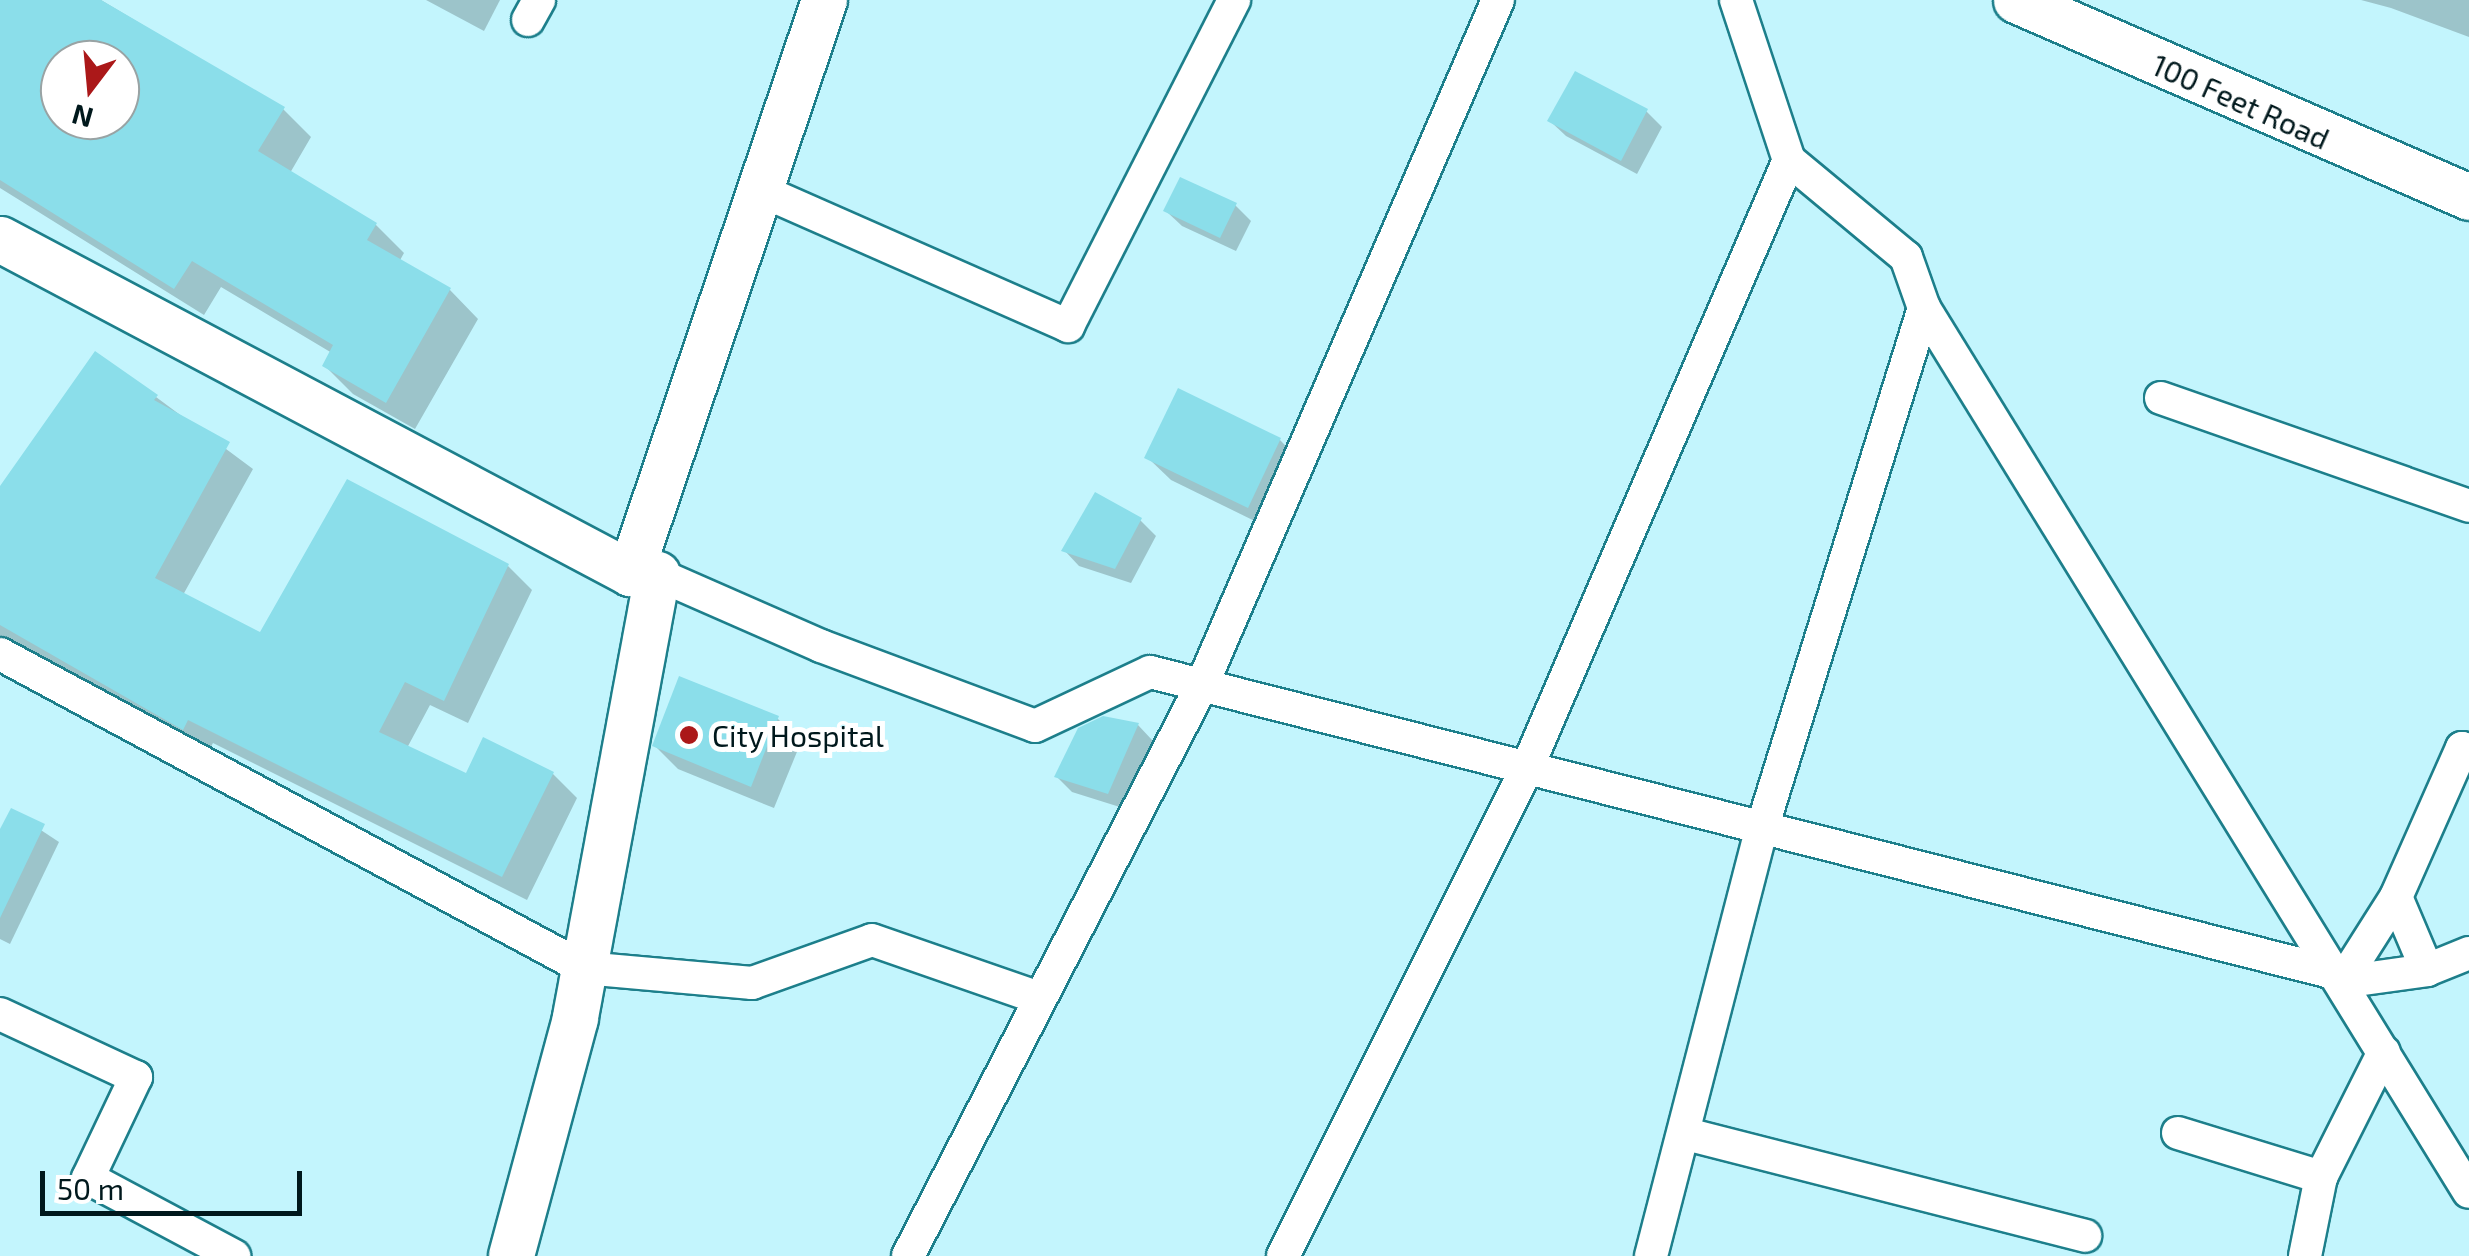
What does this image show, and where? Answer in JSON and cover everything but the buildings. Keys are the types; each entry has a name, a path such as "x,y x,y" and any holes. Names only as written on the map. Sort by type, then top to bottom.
{"street":[{"path":"511,1256 584,968 644,574 760,190 824,0"},
{"path":"760,190 1068,326 1234,0"},
{"path":"908,1256 1037,998 1202,686 1498,0"},
{"path":"1736,0 1789,160 1906,257 1924,308 2469,1192"},
{"name":"100 Feet Road","path":"2016,0 2469,197"},
{"path":"1283,1256 1527,768 1789,160"},
{"path":"0,239 644,574 820,646 1035,726 1150,672 2340,978 2427,970 2469,952"},
{"path":"1651,1256 1686,1134 1762,828 1924,308"},
{"path":"2161,398 2469,506"},
{"path":"0,654 584,968 752,983 872,940 1037,998"},
{"path":"2340,978 2396,898 2462,748 2469,751"},
{"path":"2396,898 2427,970"},
{"path":"0,1014 136,1077 88,1178 234,1256"},
{"path":"2305,1256 2320,1177 2384,1052"},
{"path":"2178,1133 2320,1177"},
{"path":"1686,1134 2085,1236"}],"place":[{"name":"City Hospital","path":"689,735"}]}
